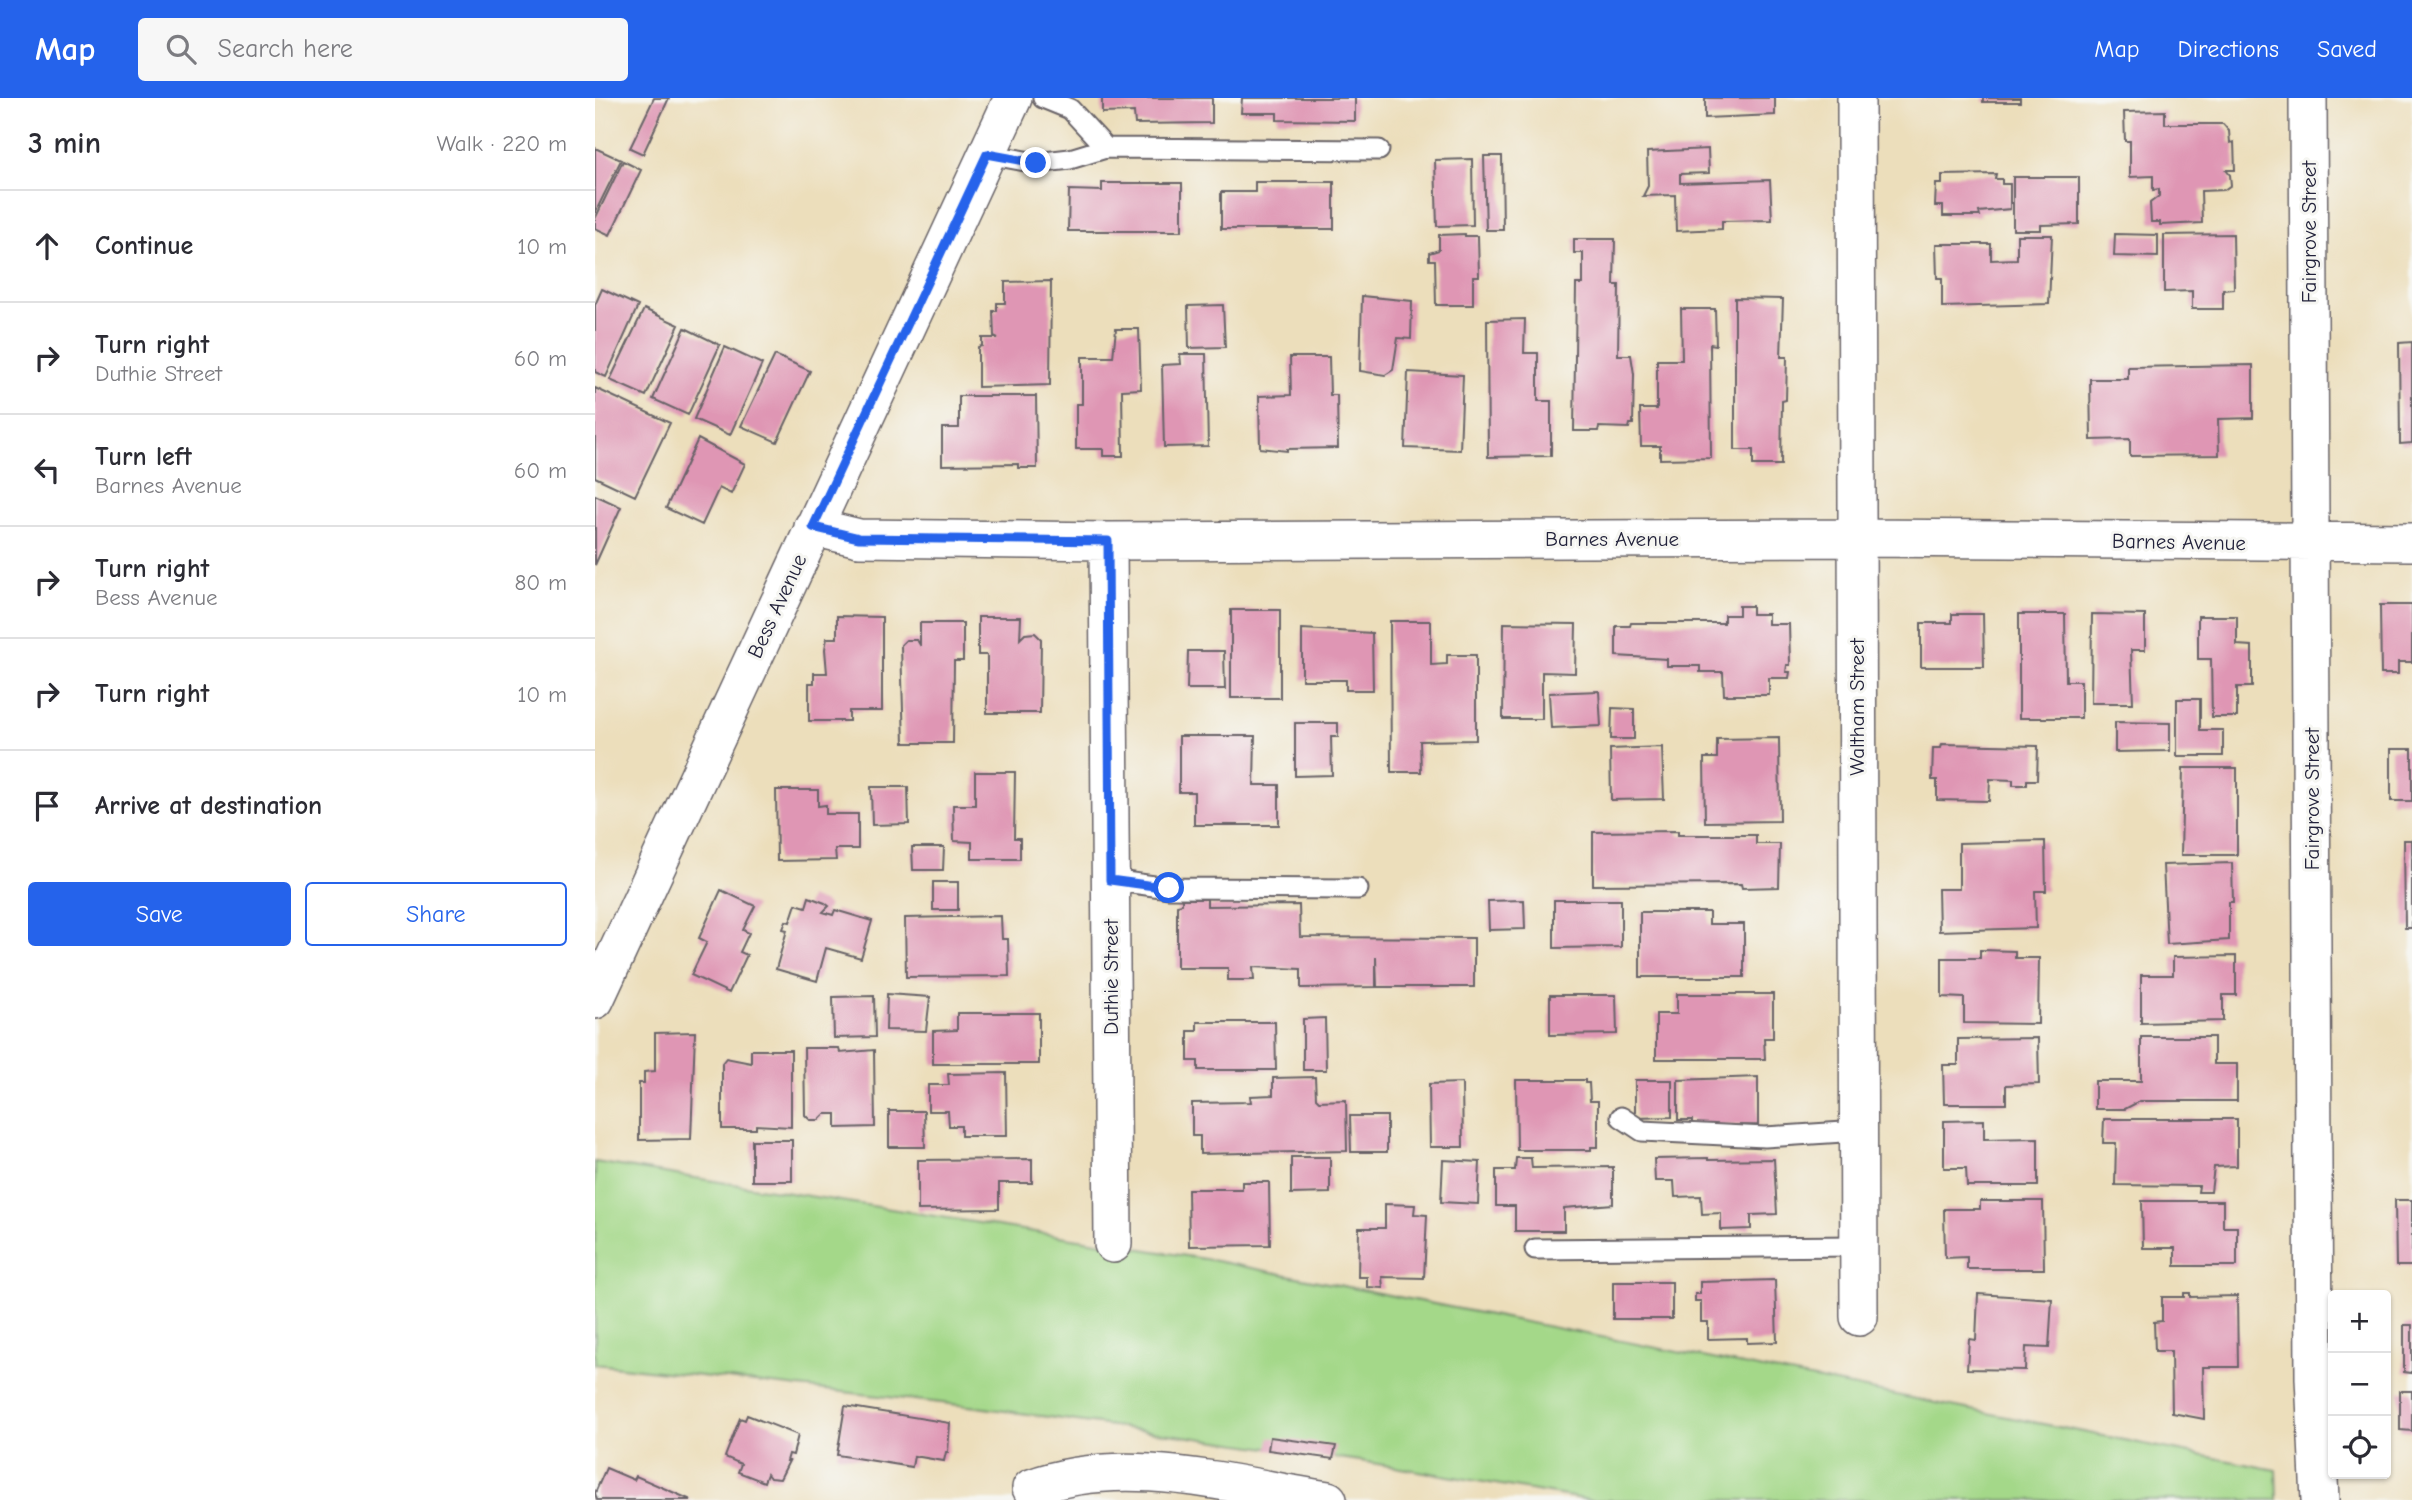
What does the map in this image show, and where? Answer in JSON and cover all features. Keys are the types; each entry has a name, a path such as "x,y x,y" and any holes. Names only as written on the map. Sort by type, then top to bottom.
{"street":[{"name":"Bess Avenue","path":"595,1000 1013,98"},
{"name":"Waltham Street","path":"1856,98 1859,1317"},
{"name":"Fairgrove Street","path":"2308,98 2314,1378 2320,1500"},
{"name":"Barnes Avenue","path":"813,527 859,538 1108,541 1857,538 2412,542"},
{"name":"Duthie Street","path":"1108,541 1112,1244"},
{"path":"1031,1488 1063,1476 1162,1473 1328,1500"}],"lane":[{"path":"1042,98 1070,109 1106,148"},
{"path":"987,154 1036,163 1070,159 1106,148 1379,150"},
{"path":"1110,880 1169,888 1358,888"},
{"path":"1621,1118 1642,1131 1765,1137 1859,1131"},
{"path":"1535,1249 1859,1246"}],"green space":[{"path":"595,1162 1211,1260 2276,1470 2277,1500 1589,1500 1360,1461 977,1407 595,1364"}],"building":[{"path":"654,98 669,98 643,154 630,148"},
{"path":"1102,98 1212,98 1212,123 1135,124 1134,112 1102,113"},
{"path":"1242,98 1355,98 1355,121 1277,120 1277,113 1241,113"},
{"path":"1705,98 1775,98 1775,115 1705,118"},
{"path":"1983,98 2020,98 2020,102 1983,102"},
{"path":"2165,111 2165,124 2223,124 2229,131 2230,143 2234,142 2235,170 2226,170 2230,175 2231,185 2224,190 2201,191 2202,223 2160,225 2160,222 2151,222 2150,203 2159,196 2159,189 2153,190 2153,176 2130,177 2130,141 2125,141 2124,112"},
{"path":"595,148 621,160 595,213"},
{"path":"1708,149 1709,173 1680,174 1680,183 1770,180 1772,220 1722,221 1722,229 1676,231 1675,195 1643,196 1648,186 1647,152"},
{"path":"1484,156 1502,156 1503,230 1486,230"},
{"path":"1472,159 1473,225 1437,226 1435,160"},
{"path":"623,161 641,170 610,235 595,228 595,219"},
{"path":"1996,174 1995,179 2002,179 2002,184 2010,184 2010,209 1979,212 1980,216 1943,216 1943,206 1935,206 1936,184 1942,184 1942,175"},
{"path":"2013,177 2079,177 2079,224 2041,225 2041,230 2013,230"},
{"path":"1255,182 1334,182 1334,229 1221,229 1221,192 1255,192"},
{"path":"1102,183 1182,183 1182,231 1068,231 1069,190 1102,191"},
{"path":"2115,234 2158,235 2158,257 2114,256"},
{"path":"2233,234 2234,289 2223,290 2223,309 2192,309 2192,291 2164,292 2164,235"},
{"path":"1439,235 1478,236 1479,276 1473,276 1473,305 1436,305 1435,260 1429,260 1429,253 1439,250"},
{"path":"2017,235 2052,235 2049,304 1942,307 1942,278 1937,278 1936,244 1991,244 1991,260 2017,259"},
{"path":"1574,239 1615,239 1614,285 1619,285 1618,355 1631,355 1634,374 1633,424 1630,424 1629,428 1599,427 1598,431 1574,431 1576,284 1583,284 1583,253 1574,253"},
{"path":"1051,281 1050,385 978,387 978,347 982,346 982,338 998,338 994,336 993,311 997,311 997,303 1005,303 1005,282"},
{"path":"602,289 638,306 606,377 595,372 595,305"},
{"path":"1362,296 1412,301 1411,339 1398,338 1393,370 1385,375 1360,371"},
{"path":"1735,298 1783,299 1781,357 1787,357 1786,400 1782,401 1781,465 1753,465 1753,450 1735,450"},
{"path":"1223,305 1225,347 1189,348 1188,306"},
{"path":"644,309 679,325 646,396 610,380"},
{"path":"1681,309 1715,309 1716,345 1710,344 1711,458 1660,459 1660,446 1641,446 1640,409 1657,409 1657,360 1682,360"},
{"path":"1525,319 1524,353 1538,353 1538,401 1551,401 1551,456 1488,457 1487,320"},
{"path":"685,328 720,345 688,415 653,399"},
{"path":"1116,329 1139,329 1141,389 1122,390 1123,456 1103,456 1103,449 1076,449 1076,404 1082,404 1082,357 1113,357"},
{"path":"2412,342 2412,443 2400,444 2399,343"},
{"path":"725,347 762,364 730,435 694,419"},
{"path":"1180,354 1206,354 1208,446 1164,447 1162,365 1181,364"},
{"path":"775,355 810,371 777,442 741,426"},
{"path":"1290,357 1329,357 1330,395 1337,395 1338,448 1287,451 1260,448 1259,396 1291,395"},
{"path":"2253,365 2253,418 2218,419 2219,455 2130,456 2130,439 2091,440 2090,379 2128,379 2128,367"},
{"path":"1408,372 1463,375 1460,450 1405,448"},
{"path":"595,388 670,423 635,496 595,477"},
{"path":"959,396 1036,396 1037,468 1018,468 1018,464 942,465 942,428 959,428"},
{"path":"698,439 745,464 731,494 719,488 702,525 666,508"},
{"path":"595,495 621,507 595,565"},
{"path":"2380,605 2412,605 2412,662 2398,662 2398,674 2381,674"},
{"path":"1739,606 1752,606 1752,614 1768,614 1768,624 1789,624 1790,665 1787,665 1786,672 1790,672 1789,678 1769,678 1769,695 1724,695 1723,672 1700,672 1700,666 1667,666 1667,659 1616,656 1616,626 1630,626 1631,623 1724,623 1724,615 1739,615"},
{"path":"1231,610 1280,610 1280,698 1231,698"},
{"path":"1952,614 1983,614 1984,667 1921,667 1921,623 1952,623"},
{"path":"2019,614 2065,614 2066,681 2081,681 2081,718 2019,718"},
{"path":"2092,614 2145,615 2145,650 2131,650 2133,703 2091,703"},
{"path":"837,616 882,617 882,711 849,711 849,721 809,721 809,683 814,683 814,673 827,673 825,649 827,638 837,638"},
{"path":"2198,616 2237,616 2237,645 2252,646 2252,687 2237,687 2237,717 2212,717 2211,659 2198,659"},
{"path":"978,617 1021,617 1020,639 1025,634 1035,633 1041,639 1040,713 987,713 987,655 978,655"},
{"path":"1390,621 1431,621 1431,665 1447,664 1447,655 1476,655 1476,740 1420,741 1421,772 1391,772"},
{"path":"920,623 963,623 963,661 954,661 953,743 904,743 901,645 906,640 917,640 920,645"},
{"path":"1504,623 1576,624 1575,673 1542,672 1542,719 1503,719"},
{"path":"1302,629 1372,633 1373,690 1346,690 1346,680 1302,680"},
{"path":"1188,651 1224,651 1225,689 1187,689"},
{"path":"1599,691 1601,726 1551,728 1549,693"},
{"path":"2177,699 2200,699 2200,730 2223,730 2223,756 2177,756"},
{"path":"1612,708 1634,709 1634,739 1611,739"},
{"path":"2115,722 2170,723 2170,751 2115,752"},
{"path":"1295,723 1338,723 1338,737 1331,737 1332,775 1295,776"},
{"path":"1179,736 1255,736 1254,785 1279,785 1279,825 1194,825 1194,792 1179,792"},
{"path":"1779,738 1780,821 1705,822 1704,758 1717,758 1717,739"},
{"path":"1942,744 2038,746 2037,780 2027,780 2027,785 2013,785 2013,780 1990,779 1989,801 1937,800 1937,780 1932,780 1933,748 1941,748"},
{"path":"1662,747 1664,799 1611,800 1610,749"},
{"path":"2391,749 2412,749 2412,801 2391,801"},
{"path":"2183,768 2237,768 2237,855 2181,855"},
{"path":"975,772 1015,772 1014,838 1020,838 1020,859 972,859 972,842 954,841 953,805 975,805"},
{"path":"871,787 908,787 909,824 872,825"},
{"path":"776,790 818,790 818,806 826,805 826,814 858,814 858,849 835,849 836,860 777,861"},
{"path":"1678,831 1678,835 1756,835 1756,844 1780,844 1779,887 1742,888 1741,884 1593,885 1593,832"},
{"path":"2404,840 2412,840 2412,928 2405,928"},
{"path":"2045,841 2046,891 2035,891 2036,928 1939,931 1938,889 1959,889 1959,843"},
{"path":"912,847 944,847 943,870 913,870"},
{"path":"2232,863 2233,902 2229,902 2229,940 2167,944 2163,865"},
{"path":"933,882 958,882 958,910 933,910"},
{"path":"721,890 755,906 743,930 749,933 740,952 747,955 729,993 691,975 707,942 699,938"},
{"path":"809,897 829,906 823,912 833,915 835,910 872,921 861,958 826,948 817,981 776,969 787,930 783,929 786,921 790,922 796,904 806,907"},
{"path":"1182,899 1207,899 1207,906 1299,905 1300,937 1474,938 1474,987 1377,987 1376,957 1376,987 1301,988 1301,969 1253,967 1254,980 1228,980 1228,968 1177,968 1177,905 1182,904"},
{"path":"1524,900 1525,929 1489,930 1488,901"},
{"path":"1554,900 1621,900 1621,947 1554,948"},
{"path":"1640,912 1709,912 1709,924 1744,924 1744,977 1640,977"},
{"path":"1001,916 1002,939 1008,939 1009,976 906,977 905,918"},
{"path":"1980,950 2015,951 2015,958 2039,958 2038,1024 1964,1023 1964,998 1942,997 1942,958 1980,958"},
{"path":"2236,956 2236,995 2223,995 2223,1021 2141,1023 2141,975 2173,975 2173,957"},
{"path":"887,994 930,997 926,1031 886,1030"},
{"path":"1677,994 1773,994 1773,1038 1764,1038 1765,1059 1656,1059 1656,1014 1677,1014"},
{"path":"1550,995 1616,995 1617,1034 1550,1035"},
{"path":"874,996 875,1037 834,1038 833,997"},
{"path":"957,1013 1039,1013 1039,1064 933,1064 933,1031 957,1030"},
{"path":"1325,1018 1326,1070 1303,1070 1303,1019"},
{"path":"1197,1022 1275,1022 1276,1070 1198,1070 1198,1061 1188,1061 1188,1031 1197,1031"},
{"path":"695,1032 691,1139 639,1140 639,1083 644,1083 644,1072 655,1071 655,1033"},
{"path":"2141,1037 2214,1037 2214,1064 2237,1064 2237,1101 2140,1101 2125,1109 2095,1109 2095,1081 2141,1081"},
{"path":"2038,1038 2039,1084 2006,1085 2006,1104 1944,1104 1943,1065 1958,1065 1958,1039"},
{"path":"804,1048 839,1048 840,1053 874,1050 875,1127 836,1128 836,1114 825,1114 819,1120 810,1120 805,1115"},
{"path":"751,1050 791,1050 791,1127 756,1125 756,1129 722,1129 722,1063 726,1058 751,1063"},
{"path":"1006,1073 1007,1136 961,1136 961,1126 949,1126 948,1111 928,1111 928,1085 949,1085 948,1074"},
{"path":"1315,1077 1316,1098 1319,1101 1346,1100 1347,1151 1200,1154 1200,1136 1192,1136 1192,1103 1251,1102 1250,1096 1273,1095 1273,1078"},
{"path":"1758,1077 1758,1125 1692,1126 1692,1120 1678,1120 1678,1080"},
{"path":"1516,1080 1585,1080 1585,1083 1589,1083 1590,1101 1598,1101 1598,1147 1591,1147 1591,1150 1517,1150"},
{"path":"1635,1080 1672,1080 1672,1117 1635,1118"},
{"path":"1462,1083 1463,1147 1430,1147 1429,1084"},
{"path":"889,1111 924,1111 925,1147 889,1147"},
{"path":"1350,1116 1387,1116 1387,1152 1351,1152"},
{"path":"2104,1119 2237,1119 2237,1166 2214,1167 2211,1192 2198,1192 2199,1186 2115,1185 2116,1143 2103,1143"},
{"path":"1984,1120 1984,1139 2038,1138 2038,1186 1967,1186 1966,1168 1944,1168 1944,1121"},
{"path":"752,1140 792,1140 792,1181 752,1181"},
{"path":"1291,1157 1330,1157 1330,1193 1291,1194"},
{"path":"1516,1158 1531,1158 1532,1168 1613,1167 1613,1204 1564,1208 1564,1231 1515,1231 1515,1206 1496,1206 1496,1170 1515,1170"},
{"path":"1032,1159 1032,1183 999,1183 999,1209 918,1210 918,1160"},
{"path":"1654,1159 1774,1159 1777,1214 1751,1215 1751,1229 1721,1230 1721,1213 1702,1214 1701,1196 1675,1197 1674,1181 1655,1181"},
{"path":"1443,1160 1480,1162 1478,1204 1441,1202"},
{"path":"1242,1182 1269,1182 1270,1245 1189,1246 1188,1189 1242,1189"},
{"path":"2395,1200 2412,1200 2412,1266 2396,1266"},
{"path":"1980,1201 2043,1201 2044,1269 1967,1269 1967,1257 1945,1258 1944,1209 1980,1209"},
{"path":"2142,1201 2223,1201 2223,1227 2237,1227 2237,1266 2175,1266 2175,1248 2143,1248"},
{"path":"1385,1204 1415,1205 1414,1214 1427,1215 1424,1278 1382,1277 1383,1288 1367,1287 1367,1277 1358,1277 1359,1228 1385,1228"},
{"path":"1775,1280 1777,1342 1747,1343 1747,1338 1708,1339 1708,1322 1701,1322 1701,1301 1695,1301 1695,1294 1700,1294 1700,1282"},
{"path":"1613,1282 1672,1282 1672,1319 1613,1319"},
{"path":"2184,1293 2190,1293 2190,1297 2237,1296 2238,1367 2203,1367 2204,1419 2172,1413 2171,1351 2155,1351 2154,1322 2162,1321 2162,1297 2184,1297"},
{"path":"1978,1294 2052,1299 2049,1348 2026,1347 2025,1370 1967,1369 1969,1339 1976,1340"},
{"path":"2404,1325 2412,1325 2412,1373 2404,1372"},
{"path":"2400,1391 2412,1391 2412,1431 2400,1430"},
{"path":"845,1406 950,1423 948,1452 944,1461 914,1456 912,1467 837,1455"},
{"path":"747,1415 798,1435 793,1455 789,1454 789,1461 780,1479 770,1478 767,1474 764,1482 738,1472 741,1464 725,1457 740,1418 745,1420"},
{"path":"1270,1437 1336,1446 1333,1459 1268,1450"},
{"path":"606,1468 634,1480 636,1476 691,1500 597,1500 595,1493"}],"route":[{"path":"1036,163 987,154 813,527 859,538 1108,541 1110,880 1169,888"}]}
